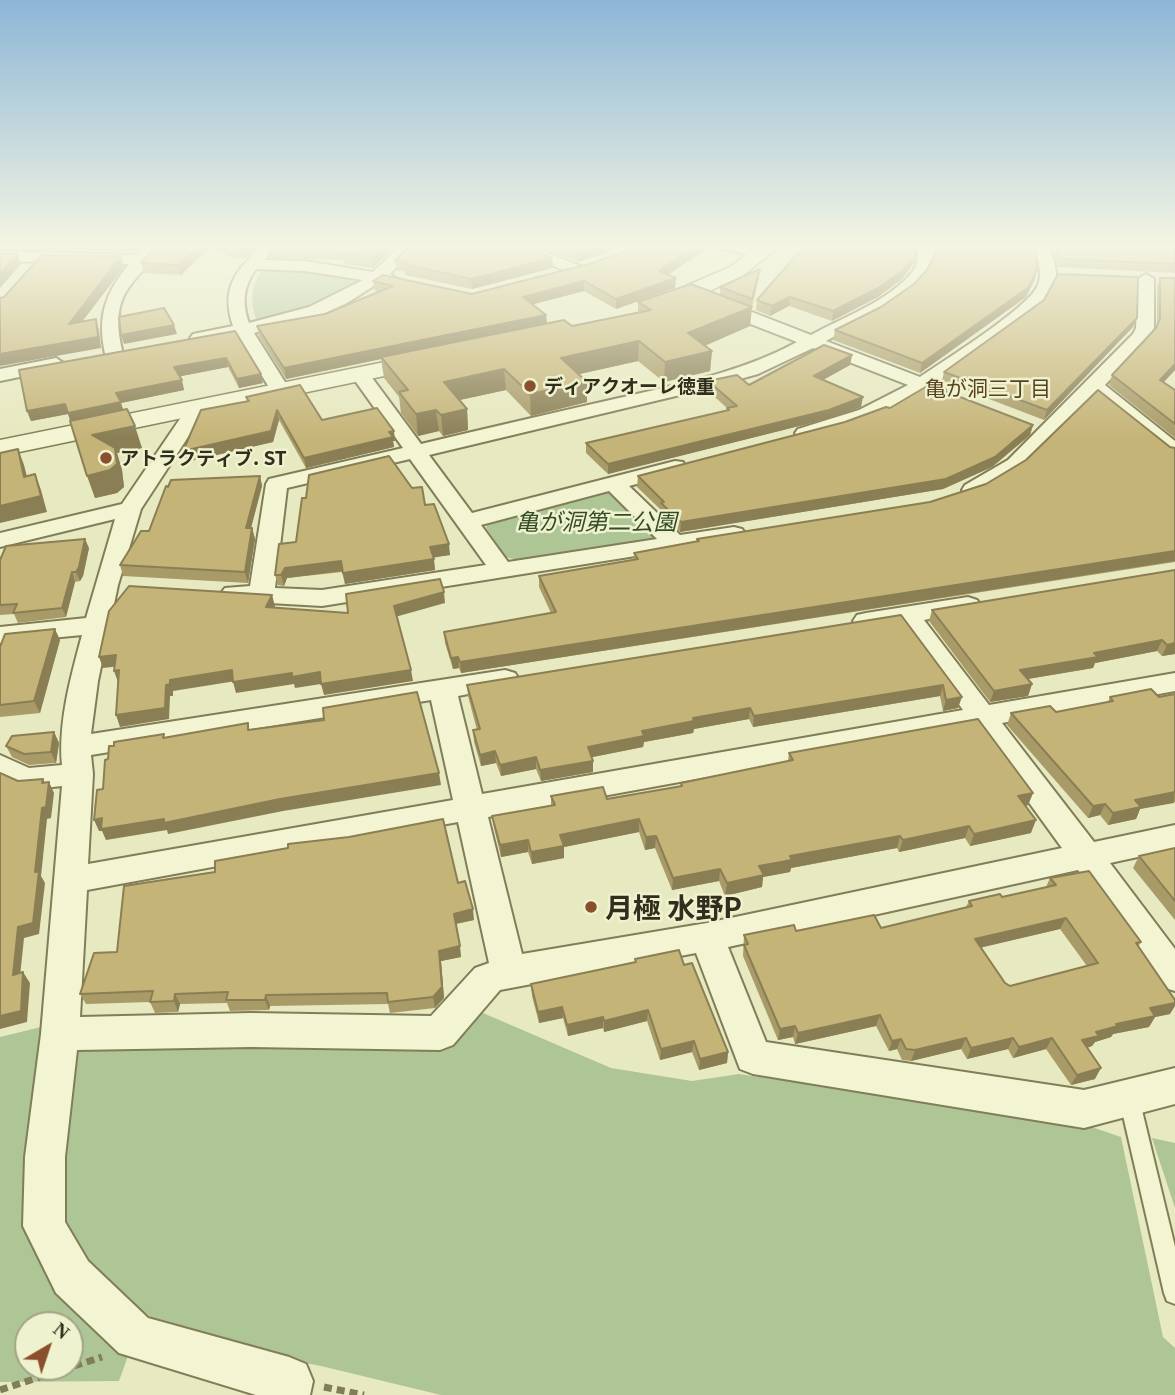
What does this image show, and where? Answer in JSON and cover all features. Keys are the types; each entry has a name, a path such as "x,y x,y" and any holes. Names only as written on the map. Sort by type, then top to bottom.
{"street":[{"path":"110,309 109,339 114,354"},
{"path":"237,309 244,330 280,390"},
{"path":"178,342 244,330 321,309"},
{"path":"639,312 647,309"},
{"path":"730,309 948,394"},
{"path":"261,595 277,484 726,378 781,358 871,309"},
{"path":"785,439 835,426 885,407 923,384 1026,309"},
{"path":"948,498 968,493 1002,475 1049,432 1141,336 1145,328 1147,309"},
{"path":"0,448 455,355"},
{"path":"0,375 76,361"},
{"path":"360,375 502,570"},
{"path":"1093,385 1175,451"},
{"path":"197,408 130,509 118,585 96,625 84,681 76,761 60,1034 45,1157 44,1226 72,1277 135,1337 287,1388"},
{"path":"1024,422 1049,432"},
{"path":"468,520 699,461"},
{"path":"614,483 674,543"},
{"path":"0,540 130,509"},
{"path":"208,591 322,598 754,531"},
{"path":"838,626 987,602"},
{"path":"907,615 1175,976"},
{"path":"0,635 96,625"},
{"path":"0,766 25,779 76,761 442,689 524,676"},
{"path":"69,880 1175,682"},
{"path":"442,689 509,972"},
{"path":"60,1034 251,1030 440,1033 488,979 509,972 707,937 1175,837"},
{"path":"707,937 753,1057 1084,1109 1175,1086"}],"lane":[{"path":"1129,1098 1175,1293"}],"path":[{"path":"0,1390 116,1352 135,1337"}],"green space":[{"path":"254,309 308,309 265,322 257,321"},
{"name":"亀が洞第二公園","path":"608,490 615,493 655,535 652,540 520,561 506,557 486,528 489,521"},
{"path":"476,1010 611,1068 692,1081 739,1074 1086,1125 1121,1137 1163,1337 1175,1348 1175,1395 441,1395 321,1366 206,1344 168,1328 142,1311 96,1271 66,1234 58,1196 76,1050 233,1042 445,1049"},
{"path":"41,1027 29,1153 128,1356 119,1381 0,1382 0,1037"},
{"path":"1152,1138 1175,1143 1175,1208"}],"building":[{"path":"0,309 80,309 69,324 96,319 98,337 0,354"},
{"path":"165,309 174,325 121,335 119,317"},
{"path":"337,309 538,309 546,315 284,368 257,326 325,314"},
{"path":"747,309 688,333 712,351 665,362 639,341 561,358 587,382 530,394 504,369 444,382 467,409 441,415 436,410 416,414 399,392 408,390 381,357 564,320 572,326 651,310"},
{"path":"877,309 998,309 922,363 835,330"},
{"path":"1031,309 1137,309 1137,318 1047,410 944,372"},
{"path":"1160,309 1175,309 1175,364 1160,380 1175,390 1175,424 1112,375 1156,328"},
{"path":"235,331 261,374 237,379 226,358 174,367 182,380 116,393 121,402 68,413 65,404 27,411 19,370"},
{"path":"824,345 852,355 814,376 863,397 829,410 608,464 586,443 729,410 727,408 737,406 708,381 737,375 749,385"},
{"path":"300,385 322,420 377,408 394,431 389,432 393,437 304,458 277,410 271,431 183,451 201,410 249,401 246,397"},
{"path":"929,385 1033,425 995,457 946,479 681,522 638,476 890,408"},
{"path":"1098,390 1170,447 1175,448 1175,551 460,662 458,657 451,658 444,632 556,612 539,576 638,559 634,553 699,541 697,539 930,502 986,484 1026,460"},
{"path":"127,409 135,426 92,435 115,448 117,464 110,470 87,476 70,421"},
{"path":"18,449 24,477 35,474 41,496 0,506 0,453"},
{"path":"389,456 412,488 422,487 425,505 434,504 449,544 430,547 434,559 343,573 341,561 285,568 281,575 275,575 279,544 296,542 302,498 306,498 309,475"},
{"path":"260,476 246,528 252,528 245,572 120,565 141,531 149,531 166,486 168,487 171,480"},
{"path":"85,539 79,567 76,572 72,572 62,608 13,613 17,604 0,605 0,560 6,546"},
{"path":"1175,570 1175,643 1167,645 1162,640 1094,653 1098,657 1020,670 1032,684 994,691 932,610"},
{"path":"440,579 444,592 394,606 411,670 321,684 320,672 292,677 292,673 233,682 232,670 170,680 170,684 166,685 165,708 116,715 119,670 114,671 116,655 99,657 109,611 129,586 272,595 266,607 348,613 346,594"},
{"path":"901,615 962,697 946,700 943,685 754,716 750,708 642,731 644,736 588,747 593,761 540,770 536,757 500,765 495,751 480,755 473,730 480,729 467,685"},
{"path":"55,629 34,701 0,705 0,647 5,634"},
{"path":"1151,689 1159,697 1175,694 1175,792 1135,800 1141,807 1113,813 1105,804 1093,806 1011,713 1050,706 1056,712 1113,701 1110,697"},
{"path":"417,692 439,773 280,799 164,823 164,819 101,829 102,818 94,820 97,790 103,789 105,760 108,759 109,746 114,746 114,742 164,734 163,738 248,723 248,730 324,720 323,708"},
{"path":"978,719 1033,793 1018,796 1036,820 974,834 969,826 903,840 900,836 790,856 792,860 759,866 764,875 727,883 720,869 673,878 656,836 646,837 639,819 560,835 564,846 531,852 528,840 500,845 492,816 555,805 551,796 603,787 607,799 682,786 681,783 793,760 789,753"},
{"path":"54,732 51,752 24,754 6,746 12,736"},
{"path":"0,773 18,781 43,779 42,783 49,782 46,807 42,808 33,923 18,927 13,975 23,972 21,1011 0,1016"},
{"path":"443,819 458,883 465,881 473,909 454,914 460,946 439,951 442,987 433,997 388,1002 387,993 266,995 265,1000 226,1000 228,992 175,994 174,1001 150,1002 153,991 80,994 94,953 117,952 124,886 215,872 215,861 288,848 288,844 349,837"},
{"path":"1175,848 1175,901 1139,856"},
{"path":"1089,871 1141,942 1136,943 1175,1000 1175,1003 1150,1008 1155,1016 1116,1024 1118,1026 1096,1032 1099,1036 1082,1040 1101,1068 1077,1075 1052,1038 1019,1047 1013,1038 971,1048 966,1038 915,1050 906,1049 901,1039 892,1041 880,1015 798,1033 795,1026 780,1029 744,945 748,944 744,935 794,925 796,931 874,915 881,928 972,906 969,901 1056,885 1050,878","holes":["1066,918 1098,963 1010,986 1005,983 975,939"]},
{"path":"679,950 684,965 692,963 728,1052 700,1059 694,1041 661,1049 648,1010 604,1021 603,1017 567,1025 562,1007 538,1012 531,984"}],"place":[{"name":"ディアクオーレ徳重","path":"530,386"},
{"name":"アトラクティブ. ST","path":"106,458"},
{"name":"月極 水野P","path":"591,907"}],"district":[{"name":"亀が洞三丁目","path":"988,388"}]}
